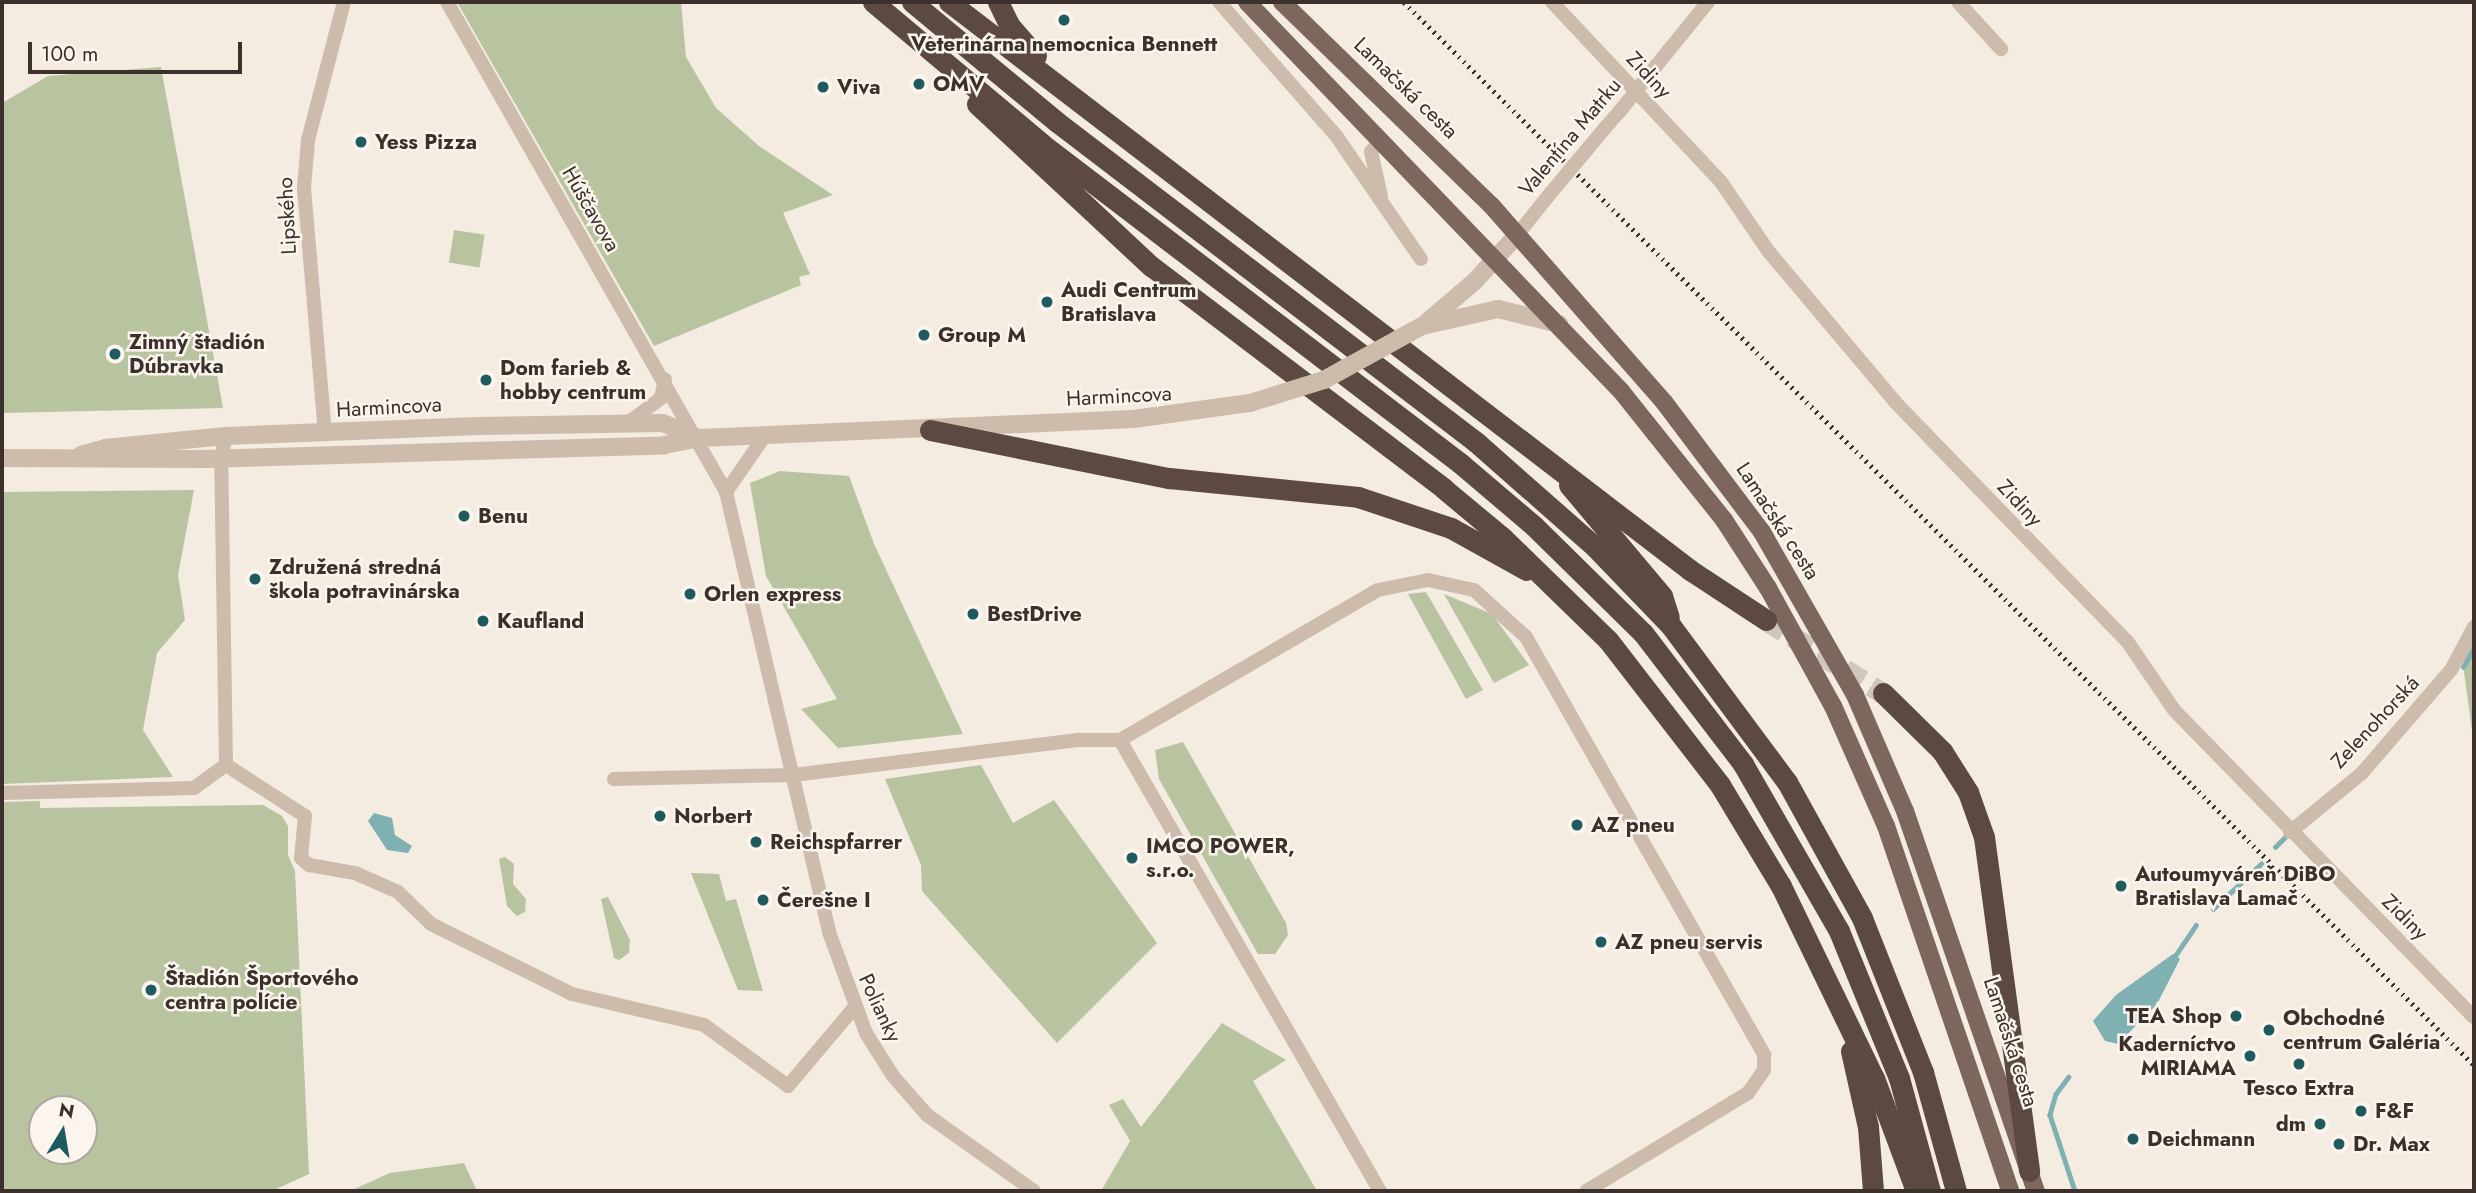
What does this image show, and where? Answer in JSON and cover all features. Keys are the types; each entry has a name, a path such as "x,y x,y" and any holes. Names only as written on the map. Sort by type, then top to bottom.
{"highway":[{"path":"873,2 956,73 1460,463 1534,526 1643,634 1751,775 1839,931 1899,1078 1930,1191"},
{"path":"912,2 1057,122 1476,442 1595,547 1671,626 1787,782 1862,918 1923,1072 1956,1191"},
{"path":"949,2 1513,430 1690,570 1766,621"},
{"path":"998,2 1009,25 1070,94"},
{"path":"956,73 982,111 1151,266 1443,488 1566,596 1649,688 1720,785 1780,886 1874,1078 1916,1191"},
{"path":"930,430 1169,478 1357,497 1451,528 1566,596"},
{"path":"1513,430 1580,496 1662,596 1671,626"},
{"path":"1884,693 1942,751 1968,792 1984,836 2032,1181"},
{"path":"1832,992 1858,1076 1873,1191"}],"main road":[{"path":"1247,2 1559,324 1660,436 1724,520 1833,706 1910,888 2010,1191"},
{"name":"Lamačská cesta","path":"1282,2 1445,156 1517,234 1708,457 1814,617 1855,695 1905,811 2032,1181"}],"street":[{"name":"Lipského","path":"325,433 304,188 308,140 344,2"},
{"name":"Húščavova","path":"447,2 699,438"},
{"path":"1219,2 1337,137 1421,259"},
{"name":"Zidiny","path":"1552,2 1721,182 1769,252 1896,403 2127,641 2174,710 2290,832 2474,1017"},
{"name":"Valentína Matrku","path":"1517,234 1708,2"},
{"path":"1958,2 2001,49"},
{"path":"1381,139 1371,152 1384,208"},
{"name":"Harmincova","path":"2,458 81,456 106,461 664,445 699,438 930,430 1177,416 1250,403 1324,380 1422,326 1497,258 1517,234"},
{"path":"1422,326 1498,309 1559,324"},
{"path":"627,424 661,398 665,379"},
{"name":"Harmincova","path":"81,456 105,448 226,436 663,422 699,438"},
{"path":"226,436 221,458 226,765"},
{"path":"726,492 765,437"},
{"name":"Polianky","path":"699,438 726,492 829,932 854,1009 878,1055 927,1115 1034,1191"},
{"path":"614,779 793,775 1080,740 1120,740 1392,584 1447,582 1474,590 1500,609 1526,637 1579,725 1763,1055 1764,1070 1748,1093 1586,1191"},
{"name":"Zelenohorská","path":"2290,832 2362,773 2451,670 2474,627"},
{"path":"1120,740 1380,1191"},
{"path":"2,793 194,788 226,765"},
{"path":"226,765 305,816 301,858 309,865 355,873 398,892 431,924 572,994 704,1025 788,1086 854,1009"}],"green space":[{"path":"457,2 681,2 686,57 716,108 759,146 833,195 783,213 810,274 799,277 801,285 654,346"},
{"path":"161,67 223,408 2,413 2,103 48,76"},
{"path":"454,230 485,235 479,267 449,263"},
{"path":"780,471 849,476 874,544 963,734 838,748 801,709 837,699 766,576 750,483"},
{"path":"194,490 178,575 185,620 157,653 143,730 173,777 2,784 2,492"},
{"path":"1426,592 1483,690 1466,699 1408,594"},
{"path":"1444,594 1492,614 1529,665 1494,683"},
{"path":"2474,642 2474,745 2462,657"},
{"path":"1183,742 1286,923 1288,935 1275,954 1258,954 1159,779 1155,750"},
{"path":"981,765 1013,823 1054,800 1157,943 1057,1043 922,891 921,865 885,779"},
{"name":"Štadión Športového centra polície","path":"40,801 40,808 263,805 282,816 288,826 288,855 295,871 309,1174 272,1191 2,1191 2,802"},
{"path":"505,857 514,864 513,884 526,899 525,912 517,916 507,906 499,859"},
{"path":"691,873 719,874 726,901 736,899 763,991 738,990"},
{"path":"608,897 630,940 629,953 619,960 614,958 601,899"},
{"path":"1222,1023 1286,1060 1253,1081 1317,1191 1101,1191 1130,1141 1109,1105 1123,1099 1141,1127"},
{"path":"464,1163 477,1191 350,1191 390,1173"}],"water":[{"path":"374,813 392,818 395,835 412,846 408,853 387,850 368,821"},
{"path":"2173,954 2180,959 2157,1004 2118,1044 2105,1041 2093,1021 2116,995"}],"waterway":[{"path":"2463,667 2474,648"},
{"path":"2275,847 2286,836"},
{"path":"2213,909 2261,864"},
{"path":"2175,956 2196,925"},
{"path":"2069,1077 2056,1094 2050,1115 2075,1191"}],"tunnel":[{"path":"1766,620 1883,693"}],"railway":[{"path":"1404,2 2474,1065"}],"place":[{"name":"Veterinárna nemocnica Bennett","path":"1064,20"},
{"name":"OMV","path":"919,84"},
{"name":"Viva","path":"823,87"},
{"name":"Yess Pizza","path":"361,142"},
{"name":"Audi Centrum Bratislava","path":"1047,302"},
{"name":"Group M","path":"924,335"},
{"name":"Zimný štadión Dúbravka","path":"115,354"},
{"name":"Dom farieb & hobby centrum","path":"486,380"},
{"name":"Benu","path":"464,516"},
{"name":"Združená stredná škola potravinárska","path":"255,579"},
{"name":"Orlen express","path":"690,594"},
{"name":"BestDrive","path":"973,614"},
{"name":"Kaufland","path":"483,621"},
{"name":"Norbert","path":"660,816"},
{"name":"AZ pneu","path":"1577,825"},
{"name":"Reichspfarrer","path":"756,842"},
{"name":"IMCO POWER, s.r.o.","path":"1132,858"},
{"name":"Autoumyváreň DiBO Bratislava Lamač","path":"2121,886"},
{"name":"Čerešne I","path":"763,900"},
{"name":"AZ pneu servis","path":"1601,942"},
{"name":"Štadión Športového centra polície","path":"151,990"},
{"name":"TEA Shop","path":"2236,1016"},
{"name":"Obchodné centrum Galéria","path":"2269,1030"},
{"name":"Kaderníctvo MIRIAMA","path":"2250,1056"},
{"name":"Tesco Extra","path":"2299,1064"},
{"name":"F&F","path":"2361,1111"},
{"name":"dm","path":"2320,1124"},
{"name":"Deichmann","path":"2133,1139"},
{"name":"Dr. Max","path":"2339,1144"}]}
